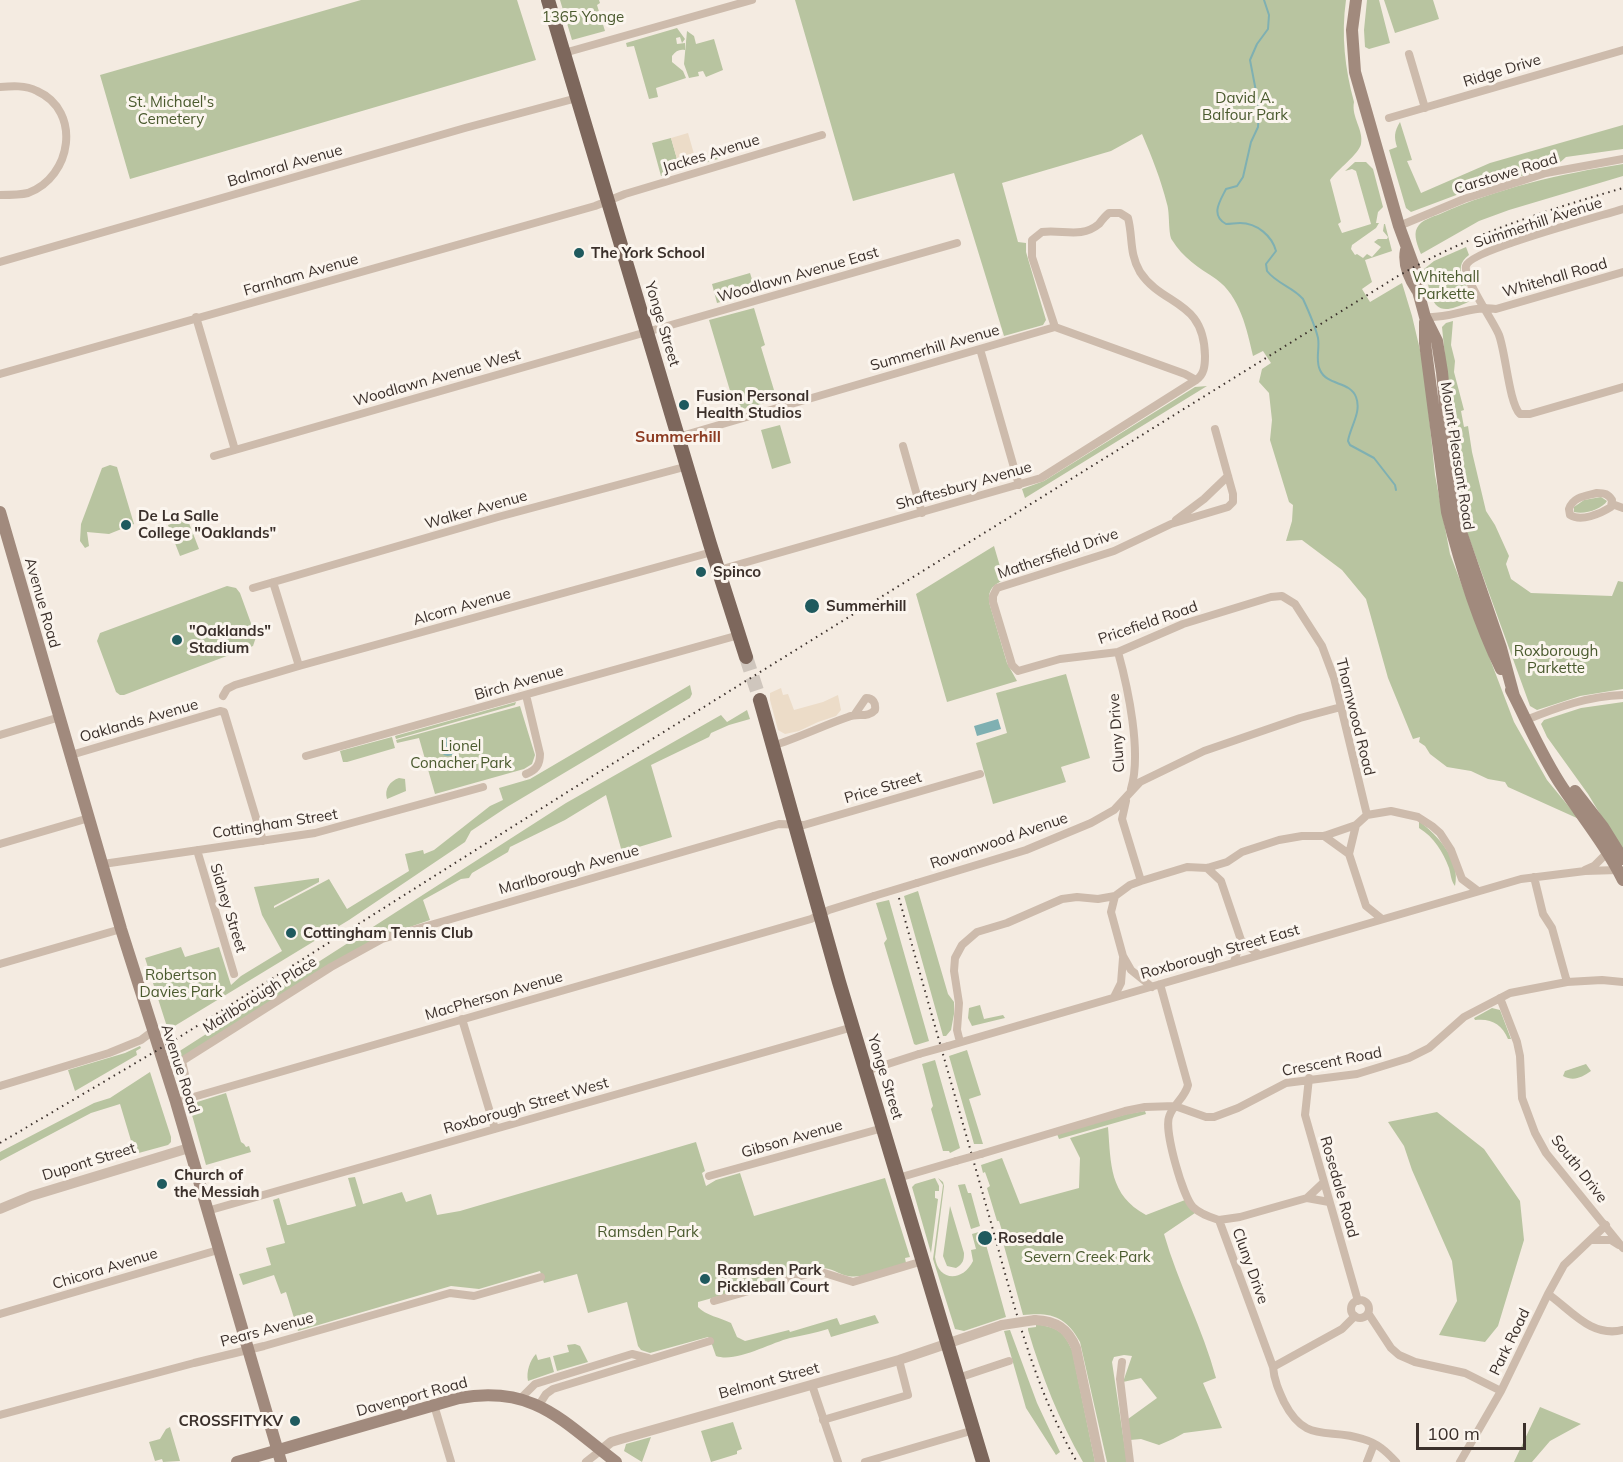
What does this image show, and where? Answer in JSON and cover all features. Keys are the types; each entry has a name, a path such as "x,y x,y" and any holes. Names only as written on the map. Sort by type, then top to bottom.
{"main road":[{"name":"Yonge Street","path":"548,0 712,552 746,657"},
{"name":"Mount Pleasant Road","path":"1356,0 1352,30 1355,72 1399,226 1418,275 1418,291 1425,317 1437,341 1453,488 1460,529 1501,648 1514,696 1540,750 1563,788 1621,870"},
{"name":"Avenue Road","path":"0,512 279,1457"},
{"name":"Yonge Street","path":"760,700 793,824 983,1462"},
{"name":"Mount Pleasant Road","path":"1528,723 1603,827 1621,870"},
{"name":"Davenport Road","path":"237,1462 279,1457 435,1405 479,1394 498,1394 521,1398 539,1405 616,1462"}],"street":[{"path":"564,53 752,0"},
{"name":"Ridge Drive","path":"1389,118 1623,50"},
{"path":"1409,54 1425,108"},
{"path":"0,87 19,86 36,90 50,98 65,121 65,153 58,168 46,182 27,193 0,195"},
{"name":"Balmoral Avenue","path":"0,262 465,128 578,98"},
{"name":"Jackes Avenue","path":"608,201 822,135"},
{"name":"Carstowe Road","path":"1399,226 1464,199 1546,173 1623,159"},
{"name":"Farnham Avenue","path":"0,374 608,201"},
{"name":"Summerhill Avenue","path":"1482,307 1468,278 1466,267 1472,258 1516,241 1623,209"},
{"path":"1109,213 1120,213 1128,218 1131,249 1140,271 1149,283 1180,304 1195,320 1204,343 1205,362 1201,376 1196,380 1055,327 1032,257 1032,240 1042,232 1076,234 1083,232 1099,224 1109,213"},
{"name":"Woodlawn Avenue East","path":"647,333 957,243"},
{"name":"Whitehall Road","path":"1425,317 1444,318 1482,307 1496,309 1623,272"},
{"path":"1482,307 1492,319 1500,338 1513,400 1520,414 1530,414 1623,387"},
{"path":"196,317 235,450"},
{"name":"Summerhill Avenue","path":"678,437 1055,327"},
{"name":"Woodlawn Avenue West","path":"214,456 647,333"},
{"path":"980,349 1019,485"},
{"name":"Shaftesbury Avenue","path":"719,570 1041,478 1196,380"},
{"name":"Mathersfield Drive","path":"1014,668 993,602 997,588 1114,551 1171,524 1228,507 1234,499 1215,429"},
{"path":"903,446 922,513"},
{"name":"Walker Avenue","path":"253,588 498,517 688,466"},
{"name":"Mathersfield Drive","path":"1171,524 1211,493 1228,476"},
{"path":"1597,494 1607,494 1612,504 1607,510 1583,518 1573,518 1569,513 1569,507 1576,499 1597,494"},
{"path":"1612,504 1623,508"},
{"name":"Alcorn Avenue","path":"223,696 227,689 235,685 299,666 712,552"},
{"path":"273,582 299,666"},
{"name":"Pricefield Road","path":"1014,668 1018,671 1060,659 1118,652 1183,624 1271,597 1282,596 1290,599"},
{"name":"Thornwood Road","path":"1290,599 1322,646 1334,678 1367,815"},
{"name":"Birch Avenue","path":"306,756 740,635"},
{"name":"Cluny Drive","path":"1118,652 1128,690 1133,729 1134,777 1122,819 1141,881"},
{"path":"1528,723 1570,703 1623,694"},
{"path":"526,695 540,760 536,769 526,774"},
{"name":"Rowanwood Avenue","path":"820,915 829,910 1026,850 1059,837 1108,814 1149,776 1204,751 1290,721 1341,707"},
{"name":"Oaklands Avenue","path":"71,755 220,711 224,712 263,841"},
{"path":"772,746 855,714"},
{"path":"0,735 60,717"},
{"name":"Price Street","path":"793,824 804,825 980,774"},
{"name":"Cottingham Street","path":"103,864 339,828 483,787"},
{"path":"960,1042 957,1030 959,1003 954,964 957,952 967,939 977,932 1014,920 1062,899 1077,897 1098,899 1115,896 1130,885 1141,881 1188,867 1207,868 1227,862 1242,852 1279,840 1302,836 1324,836 1356,825 1367,815 1382,811 1400,812 1425,821 1446,841 1462,879 1478,891"},
{"path":"0,844 89,818"},
{"name":"Marlborough Avenue","path":"356,953 381,939 458,916 782,823 793,824"},
{"path":"1356,825 1349,854 1366,906 1382,919"},
{"path":"1324,836 1349,854"},
{"name":"Sidney Street","path":"197,850 234,974"},
{"path":"1585,870 1594,866 1608,852"},
{"path":"1221,881 1227,862"},
{"path":"1207,868 1221,881 1241,940 1259,955"},
{"name":"Roxborough Street East","path":"866,1071 1478,891 1534,877 1585,870 1621,870"},
{"path":"1534,877 1543,914 1552,928 1567,982"},
{"path":"1454,898 1462,879"},
{"path":"1110,912 1115,896"},
{"path":"1098,899 1110,912 1123,956 1131,970 1156,986"},
{"path":"1361,925 1366,906"},
{"name":"MacPherson Avenue","path":"176,1102 820,915"},
{"path":"0,964 122,929"},
{"path":"1234,962 1241,940"},
{"name":"Marlborough Place","path":"190,1098 182,1061 356,953"},
{"path":"1114,997 1121,983 1123,956"},
{"name":"Crescent Road","path":"898,1178 1145,1107 1174,1106 1206,1117 1214,1117 1238,1108 1280,1085 1309,1078 1357,1074 1409,1058 1429,1048 1464,1017 1515,991 1567,982 1602,980 1623,982"},
{"name":"Cluny Drive","path":"1156,986 1188,1085 1184,1096 1174,1106 1168,1121 1173,1153 1186,1196 1192,1206 1219,1220 1273,1367"},
{"name":"South Drive","path":"1500,998 1517,1042 1522,1098 1535,1132 1546,1152 1621,1246"},
{"path":"462,1019 495,1129"},
{"name":"Roxborough Street West","path":"207,1211 853,1027"},
{"path":"0,1086 109,1053 141,1040 153,1031"},
{"name":"Rosedale Road","path":"1309,1078 1305,1115 1358,1301"},
{"name":"Gibson Avenue","path":"709,1176 883,1128"},
{"name":"Dupont Street","path":"0,1209 41,1192 189,1148"},
{"path":"1307,1198 1323,1183"},
{"path":"1219,1220 1307,1198 1329,1202"},
{"name":"Park Road","path":"1460,1462 1501,1391 1564,1265 1606,1225"},
{"path":"1591,1240 1611,1240 1621,1246"},
{"name":"Chicora Avenue","path":"0,1314 218,1250"},
{"path":"714,1301 818,1271 854,1282 923,1261"},
{"name":"Pears Avenue","path":"0,1415 249,1350 450,1293 474,1296 541,1277"},
{"path":"1548,1294 1590,1327 1606,1331 1623,1330"},
{"path":"1355,1316 1352,1309 1354,1304 1364,1301 1368,1305 1368,1313 1391,1348 1399,1355 1415,1362 1465,1373 1501,1391"},
{"path":"1355,1316 1362,1318 1368,1313"},
{"path":"1355,1316 1342,1329 1273,1367 1277,1385 1289,1412 1304,1427 1323,1434 1361,1438 1385,1449 1396,1462"},
{"name":"Belmont Street","path":"600,1451 611,1442 899,1360 1002,1325 1035,1320 1063,1327 1071,1337 1076,1348 1100,1462"},
{"path":"539,1405 546,1394 553,1389 710,1341"},
{"path":"521,1398 533,1385 545,1380 632,1354 649,1359"},
{"path":"823,1420 908,1395 899,1360"},
{"path":"958,1378 1009,1361"},
{"path":"1122,1362 1120,1379 1130,1462"},
{"path":"812,1385 838,1462"},
{"path":"435,1405 451,1462"},
{"path":"865,1462 974,1430"},
{"path":"1367,1462 1374,1444"},
{"path":"586,1462 600,1451"}],"green space":[{"name":"St. Michael's Cemetery","path":"361,0 517,0 536,60 130,179 100,75"},
{"name":"1365 Yonge","path":"560,0 599,0 600,3 597,5 605,31 572,40"},
{"name":"David A. Balfour Park","path":"795,0 1346,0 1345,52 1361,144 1330,180 1341,222 1338,224 1342,233 1371,224 1356,171 1352,169 1345,171 1355,162 1366,162 1373,169 1383,207 1378,212 1376,223 1379,223 1376,228 1352,245 1351,249 1355,255 1363,258 1367,254 1372,257 1381,247 1374,242 1388,237 1383,231 1385,224 1392,251 1365,260 1372,282 1362,289 1370,302 1402,283 1424,367 1435,475 1450,554 1514,722 1547,780 1579,819 1508,787 1505,782 1488,779 1471,771 1447,767 1419,742 1420,737 1413,739 1388,678 1366,599 1342,570 1302,540 1286,541 1292,521 1293,505 1289,502 1270,440 1272,420 1269,393 1259,382 1262,369 1271,363 1263,351 1253,356 1237,304 1224,286 1186,257 1172,240 1165,195 1142,134 1111,151 1002,183 1018,242 1026,243 1026,252 1046,320 1043,325 1004,336 954,173 853,201"},
{"path":"1367,0 1379,0 1390,43 1369,49 1365,47 1364,30"},
{"path":"1384,0 1433,0 1439,19 1395,33"},
{"path":"677,28 685,39 682,43 680,37 676,38 677,44 685,43 685,50 675,53 672,56 672,62 683,71 686,78 656,88 658,97 649,99 634,46 627,47 626,43"},
{"path":"687,31 694,36 696,44 714,39 723,70 706,77 703,71 698,72 699,76 689,78 684,64"},
{"path":"1400,122 1412,160 1407,161 1421,193 1490,163 1623,125 1623,149 1566,157 1556,166 1459,194 1411,212 1406,208 1389,150 1397,147 1395,134"},
{"path":"671,138 679,166 721,154 718,159 661,176 652,143"},
{"path":"1623,164 1623,176 1479,221 1421,254 1416,241 1416,231 1421,223 1430,218 1484,197 1530,183"},
{"name":"Whitehall Parkette","path":"1466,247 1469,255 1463,261 1461,272 1470,301 1457,307 1441,308 1432,298 1424,269 1434,261"},
{"path":"750,273 756,292 717,303 712,284"},
{"path":"754,308 765,345 761,347 777,400 736,411 709,320"},
{"name":"Roxborough Parkette","path":"1453,321 1451,345 1455,361 1454,372 1464,410 1461,411 1464,427 1468,426 1486,511 1509,556 1506,564 1511,579 1531,593 1612,596 1618,581 1623,582 1623,689 1580,696 1537,710 1530,706 1468,535 1457,476 1442,327"},
{"path":"1207,386 1025,498 1022,489 1044,481 1195,387"},
{"path":"780,425 791,463 772,469 761,430"},
{"path":"110,465 117,467 134,524 109,534 87,532 89,546 85,548 80,541 81,524 102,468"},
{"path":"1601,497 1607,501 1597,509 1583,513 1574,512 1574,507 1584,500"},
{"path":"187,518 199,549 180,556 168,525"},
{"path":"994,546 1004,580 992,588 989,602 1007,663 1017,681 947,702 916,594"},
{"name":"\"Oaklands\" Stadium","path":"227,586 236,588 240,593 256,637 253,646 124,695 116,692 97,641 100,633"},
{"path":"1066,674 1090,758 1061,767 1066,782 993,804 976,743 1007,733 996,693"},
{"name":"Robertson Davies Park","path":"690,685 692,694 690,698 507,807 471,831 465,842 349,920 168,1030 145,958 181,947 185,957 219,947 231,985 241,976 282,951 262,915 254,887 319,878 319,882 274,908 329,879 347,909 409,871 405,854 423,850 424,854 434,850 490,806 503,800 499,788 530,779"},
{"path":"516,702 515,705 396,739 395,736"},
{"path":"1623,702 1623,852 1588,794 1547,737 1541,724 1544,720 1581,708"},
{"name":"Lionel Conacher Park","path":"520,706 535,755 532,764 524,769 435,794 419,738 397,743 396,740"},
{"path":"747,710 750,719 711,733 709,737 651,765 672,837 622,852 606,795 565,820 510,847 508,852 472,873 469,878 461,879 423,900 430,920 378,938 178,1060 178,1063 175,1054 566,803 721,715 727,722"},
{"path":"392,737 395,748 343,762 340,751"},
{"path":"399,778 405,779 406,791 387,799 388,786"},
{"path":"1419,821 1440,841 1451,858 1455,867 1455,886 1441,851 1434,840 1419,828"},
{"path":"918,891 948,994 954,1002 951,1030 946,1036 943,1036 904,896"},
{"path":"889,900 929,1041 916,1045 884,943 887,939 876,903"},
{"path":"980,1005 984,1019 1003,1015 1005,1018 972,1026 968,1018 969,1008"},
{"path":"1492,1008 1500,1010 1511,1039 1508,1039 1503,1029 1495,1023 1475,1020 1474,1018"},
{"path":"140,1046 141,1048 136,1051 137,1055 75,1091 68,1070 125,1053"},
{"path":"967,1050 981,1095 969,1099 983,1144 974,1144 949,1056"},
{"path":"935,1060 960,1148 950,1153 943,1151 931,1109 933,1106 922,1064"},
{"path":"1586,1064 1591,1071 1584,1075 1574,1079 1563,1076 1565,1071"},
{"path":"150,1072 171,1137 168,1145 135,1154 120,1104 91,1113 0,1161 0,1152 94,1103 110,1098"},
{"path":"226,1093 241,1142 246,1147 249,1146 251,1152 206,1165 190,1108 194,1103"},
{"path":"1145,1111 1146,1114 1059,1139 1057,1134 1127,1114"},
{"path":"1437,1112 1484,1149 1520,1201 1524,1240 1498,1326 1485,1342 1439,1335 1457,1301 1452,1261 1412,1170 1404,1146 1388,1122"},
{"name":"Severn Creek Park","path":"1108,1127 1114,1177 1125,1198 1134,1207 1146,1215 1185,1200 1195,1213 1164,1234 1211,1360 1216,1378 1203,1383 1222,1428 1184,1433 1159,1445 1141,1439 1130,1440 1128,1419 1157,1398 1141,1378 1123,1382 1132,1356 1114,1357 1112,1362 1127,1462 1107,1462 1080,1342 1075,1333 1063,1321 1050,1315 1023,1315 1001,1235 1003,1234 987,1188 990,1186 981,1165 1002,1158 1020,1204 1079,1188 1080,1158 1070,1138"},
{"name":"Ramsden Park","path":"696,1142 705,1171 702,1173 706,1186 716,1180 740,1173 754,1216 885,1178 910,1257 905,1258 906,1263 855,1277 820,1268 698,1302 701,1310 731,1323 737,1337 745,1341 789,1330 790,1332 837,1318 840,1325 875,1315 879,1323 831,1337 828,1329 790,1338 733,1357 716,1356 708,1337 650,1353 641,1350 638,1346 627,1302 588,1313 577,1274 544,1283 540,1271 479,1289 451,1286 298,1331 286,1292 281,1294 274,1275 243,1285 239,1274 271,1265 266,1248 285,1243 273,1200 279,1198 287,1225 356,1206 348,1178 355,1177 363,1204 402,1192 406,1202 431,1194 437,1215 460,1211"},
{"path":"935,1178 939,1191 935,1191 935,1198 938,1199 931,1253 912,1187"},
{"path":"938,1178 944,1186 935,1257 937,1265 946,1275 957,1276 963,1273 973,1261 971,1250 976,1249 972,1234 979,1232 982,1242 985,1241 1006,1317 964,1331 955,1329 933,1259 943,1185"},
{"path":"965,1184 968,1193 971,1193 980,1226 971,1229 958,1185"},
{"path":"950,1206 964,1253 963,1262 956,1268 947,1266 943,1256"},
{"path":"1036,1324 1058,1331 1066,1338 1072,1350 1095,1462 1083,1462 1052,1398 1028,1330 1028,1328 1036,1327"},
{"path":"1010,1330 1037,1403 1060,1452 1056,1455 1026,1408 1004,1331"},
{"path":"567,1345 580,1346 588,1362 557,1371 553,1356 569,1352"},
{"path":"536,1354 538,1360 550,1357 554,1372 528,1381 529,1366"},
{"path":"1540,1407 1581,1424 1550,1441 1532,1462 1514,1462"},
{"path":"733,1422 742,1449 737,1451 737,1454 711,1462 701,1431"},
{"path":"170,1427 180,1461 163,1462 162,1459 155,1461 149,1442 160,1439"},
{"path":"651,1437 642,1462 624,1451 626,1444"}],"shaded area":[{"path":"688,133 696,161 679,166 671,138"},
{"path":"781,688 783,695 788,694 794,710 838,695 841,710 836,716 799,731 785,734 778,730 770,700 770,693"}],"water":[{"path":"998,719 1001,729 977,736 974,726"},
{"path":"448,738 454,741 457,747 454,753 448,756 442,753 439,747 442,741"}],"waterway":[{"path":"1264,0 1269,15 1268,29 1257,44 1250,60 1259,107 1258,127 1251,142 1243,177 1237,186 1226,189 1218,208 1218,216 1226,224 1252,225 1263,231 1271,240 1276,251 1266,264 1267,271 1303,299 1318,338 1320,370 1328,379 1349,388 1356,397 1357,414 1348,441 1350,445 1374,458 1395,485 1396,490"}],"tunnel":[{"path":"746,657 760,700"}],"railway":[{"path":"0,1143 178,1038 596,774 1398,276 1453,247 1508,225 1623,188"},
{"path":"899,898 1024,1337 1047,1401 1077,1462"}],"place":[{"name":"The York School","path":"579,253"},
{"name":"Fusion Personal Health Studios","path":"684,405"},
{"name":"De La Salle College \"Oaklands\"","path":"126,525"},
{"name":"Spinco","path":"701,572"},
{"name":"Summerhill","path":"812,606"},
{"name":"\"Oaklands\" Stadium","path":"177,640"},
{"name":"Cottingham Tennis Club","path":"291,933"},
{"name":"Church of the Messiah","path":"162,1184"},
{"name":"Rosedale","path":"985,1238"},
{"name":"Ramsden Park Pickleball Court","path":"705,1279"},
{"name":"CROSSFITYKV","path":"295,1421"}],"district":[{"name":"Summerhill","path":"678,437"}]}
